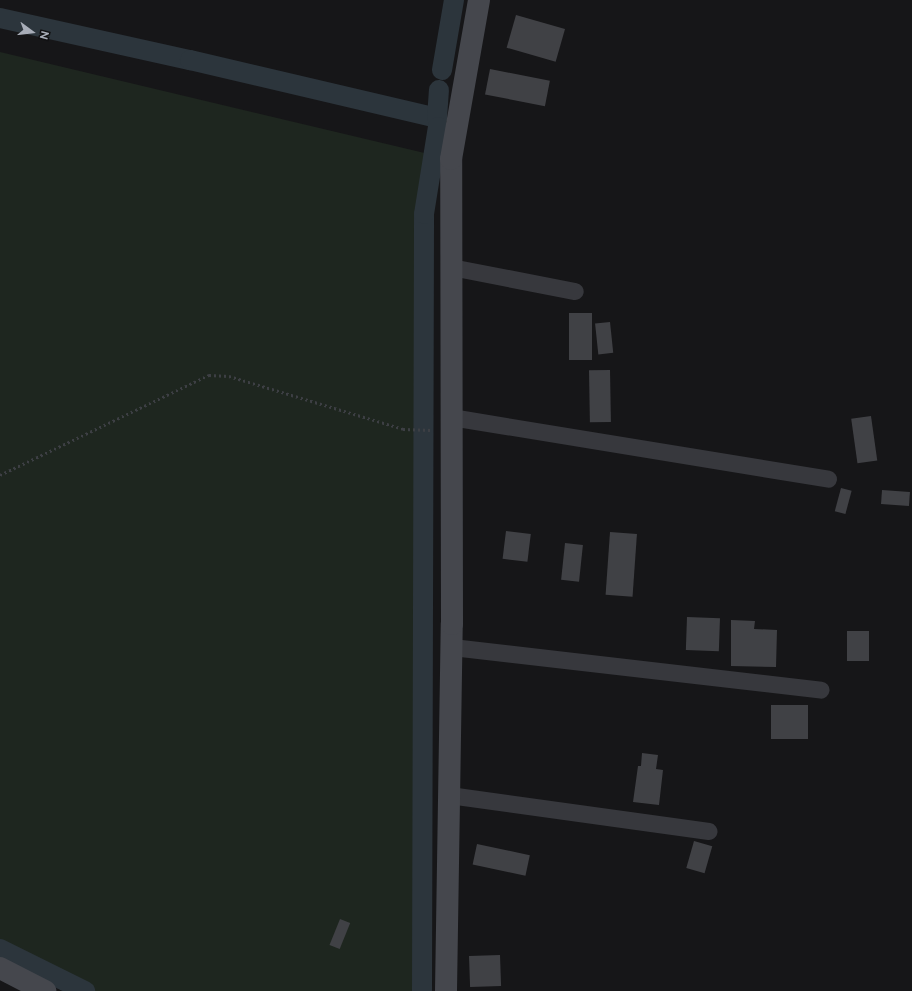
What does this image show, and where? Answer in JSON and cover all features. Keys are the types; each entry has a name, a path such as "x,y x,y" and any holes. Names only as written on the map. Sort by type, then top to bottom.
{"street":[{"path":"446,991 452,647 443,424 451,267 451,159 479,0"},
{"path":"451,267 575,291"},
{"path":"443,424 828,479"},
{"path":"452,647 821,690"},
{"path":"449,795 709,831"},
{"path":"0,968 45,991"}],"path":[{"path":"0,475 209,375 229,376 403,429 419,430 443,424"}],"shaded area":[{"path":"0,52 433,155 426,991 74,991 0,955"}],"building":[{"path":"516,15 565,29 556,62 507,48"},
{"path":"490,69 550,81 545,106 485,95"},
{"path":"569,313 592,313 592,360 569,360"},
{"path":"610,322 613,353 598,354 595,324"},
{"path":"589,370 610,370 611,422 590,422"},
{"path":"871,416 877,461 857,463 851,419"},
{"path":"841,488 852,491 845,514 835,511"},
{"path":"882,490 910,492 909,506 881,504"},
{"path":"506,531 531,534 527,562 503,559"},
{"path":"610,532 637,534 633,597 606,595"},
{"path":"565,543 583,545 579,582 561,580"},
{"path":"687,617 720,618 719,651 686,650"},
{"path":"731,620 755,621 754,629 777,630 776,667 731,666"},
{"path":"847,631 869,631 869,661 847,661"},
{"path":"771,705 808,705 808,739 771,739"},
{"path":"642,753 658,755 656,769 663,770 659,805 633,802 638,766 641,766"},
{"path":"694,841 712,846 705,873 686,868"},
{"path":"477,844 530,855 525,876 473,865"},
{"path":"340,919 350,923 340,949 330,945"},
{"path":"500,955 501,986 470,987 469,956"}],"waterway":[{"path":"442,70 454,0"},
{"path":"0,18 190,60 437,118 439,90"},
{"path":"422,991 424,214 438,127"},
{"path":"0,949 85,991"}]}
